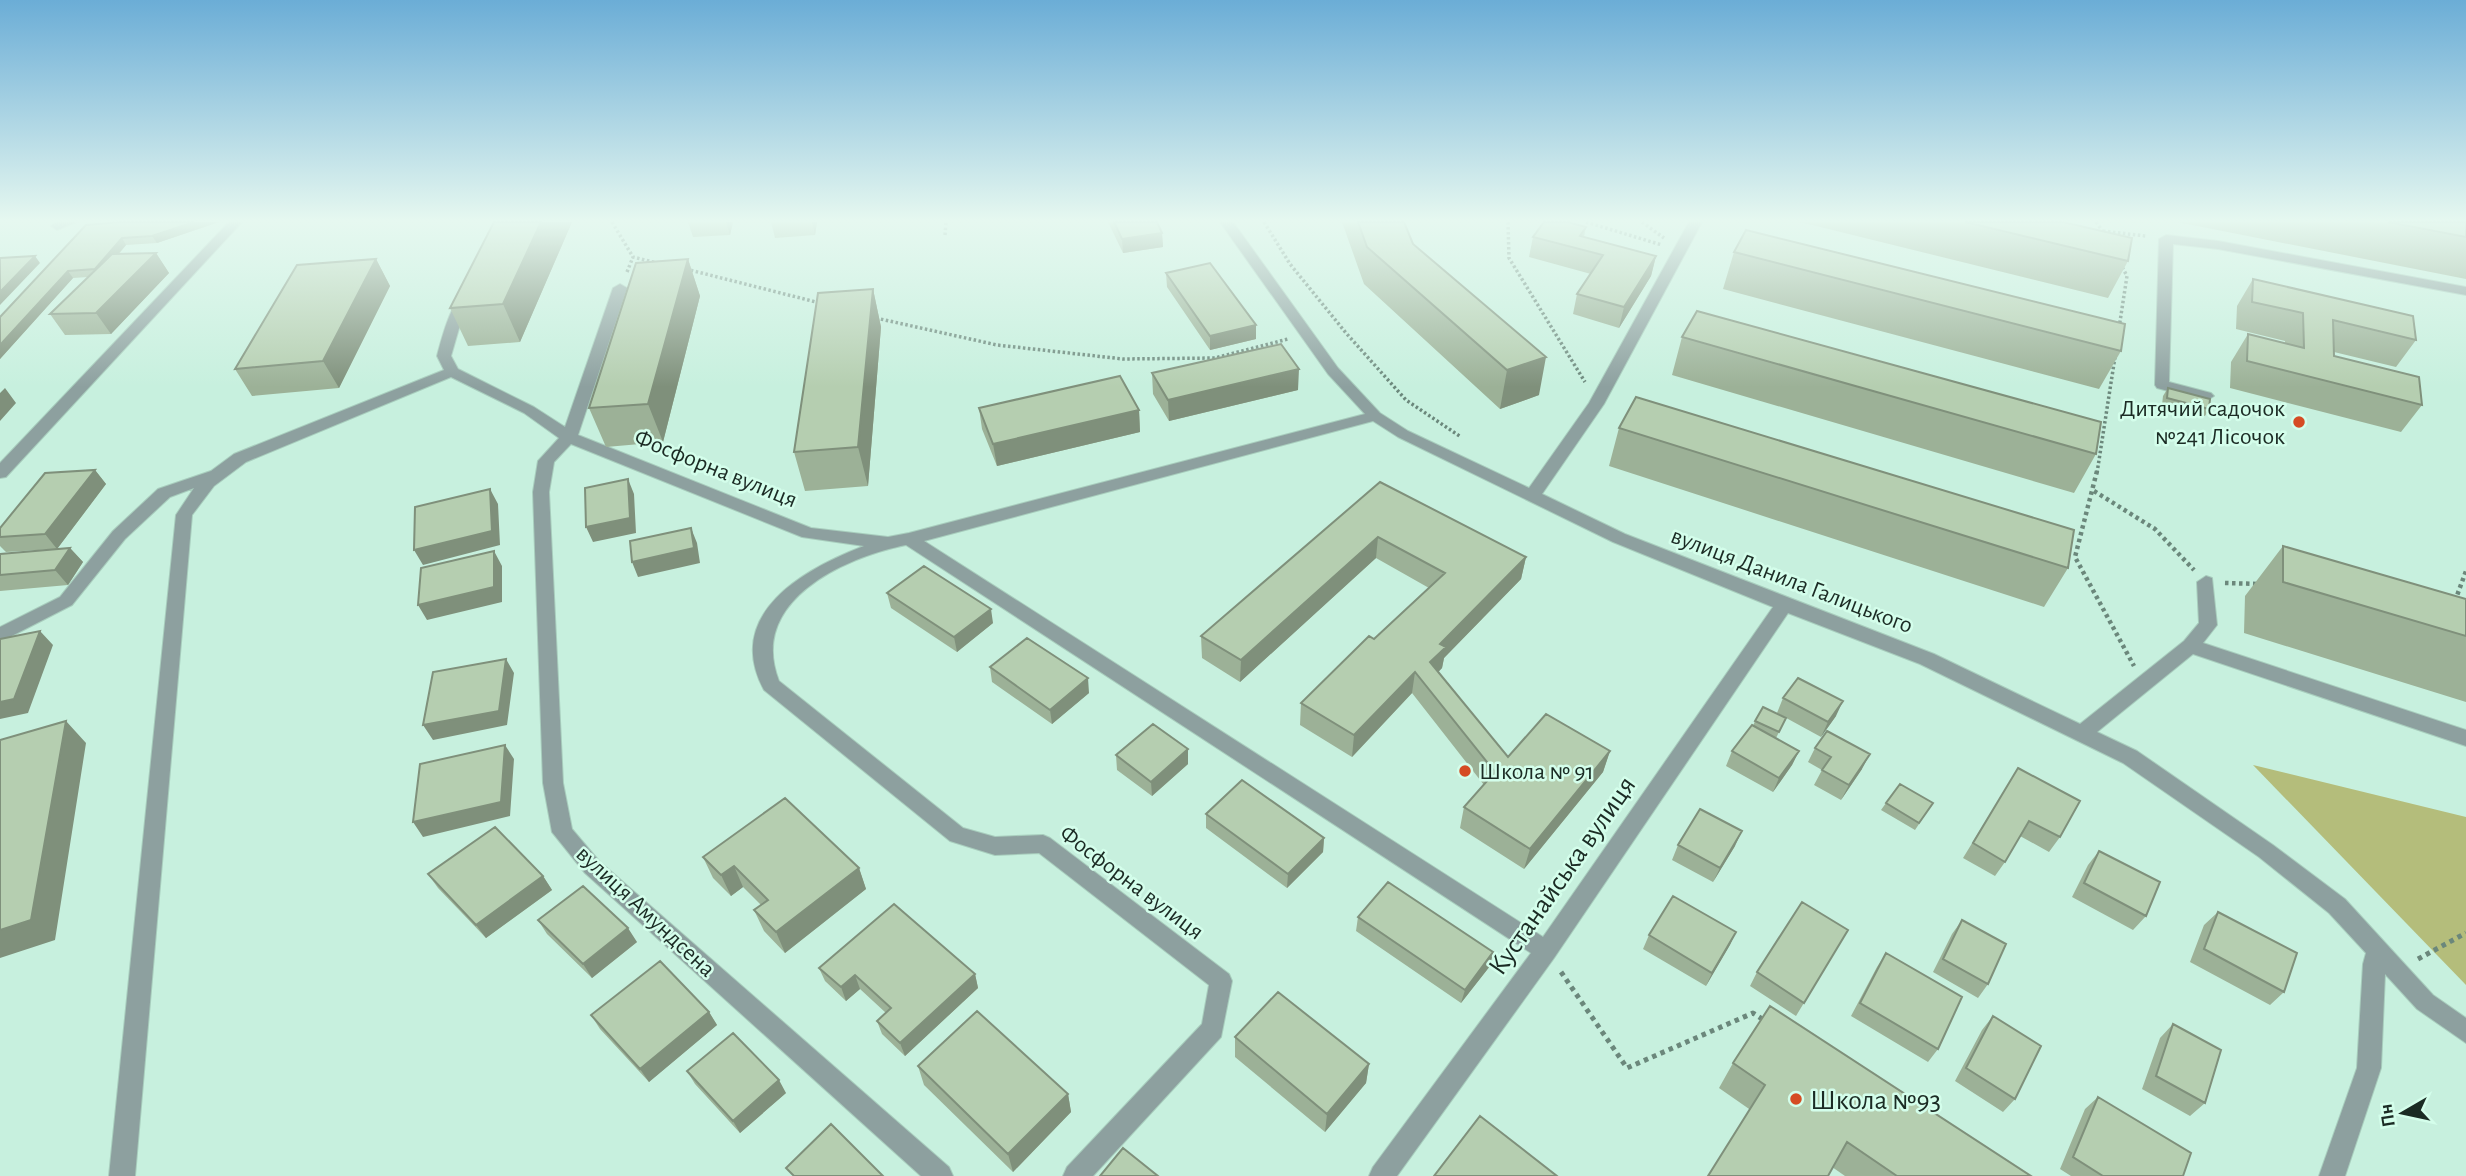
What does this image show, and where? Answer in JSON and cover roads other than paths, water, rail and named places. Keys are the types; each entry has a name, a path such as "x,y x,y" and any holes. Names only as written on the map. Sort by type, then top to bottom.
{"street":[{"path":"0,473 184,277"},
{"name":"вулиця Данила Галицького","path":"1265,277 1333,371 1375,416 1403,433 1619,538 1927,659 2130,757 2266,851 2337,906 2425,1002 2466,1032"},
{"path":"1532,496 1596,404 1667,277"},
{"path":"2169,277 2160,359 2162,385 2206,396"},
{"path":"2390,277 2466,291"},
{"path":"0,635 66,601 119,536 164,492 213,474 240,458 452,372 444,356 453,325 474,279"},
{"path":"569,437 620,288"},
{"name":"Фосфорна вулиця","path":"452,372 529,410 569,437 807,533 888,543"},
{"name":"Фосфорна вулиця","path":"1076,1176 1213,1029 1221,981 1043,845 995,846 957,835 771,685 761,656 766,623 795,588 828,566 888,543 1375,416"},
{"name":"вулиця Амундсена","path":"569,437 546,461 541,492 553,783 562,832 592,867 940,1176"},
{"path":"122,1176 184,515 197,492 213,474"},
{"path":"909,539 1546,951"},
{"path":"2082,733 2190,646 2208,625 2206,582"},
{"name":"Кустанайська вулиця","path":"1382,1176 1546,951 1784,605"},
{"path":"2190,646 2466,738"},
{"path":"2332,1176 2369,1068 2374,964 2378,949"}],"place":[{"name":"Дитячий садочок №241 Лісочок","path":"2299,422"},
{"name":"Школа № 91","path":"1465,771"},
{"name":"Школа №93","path":"1796,1099"}]}
